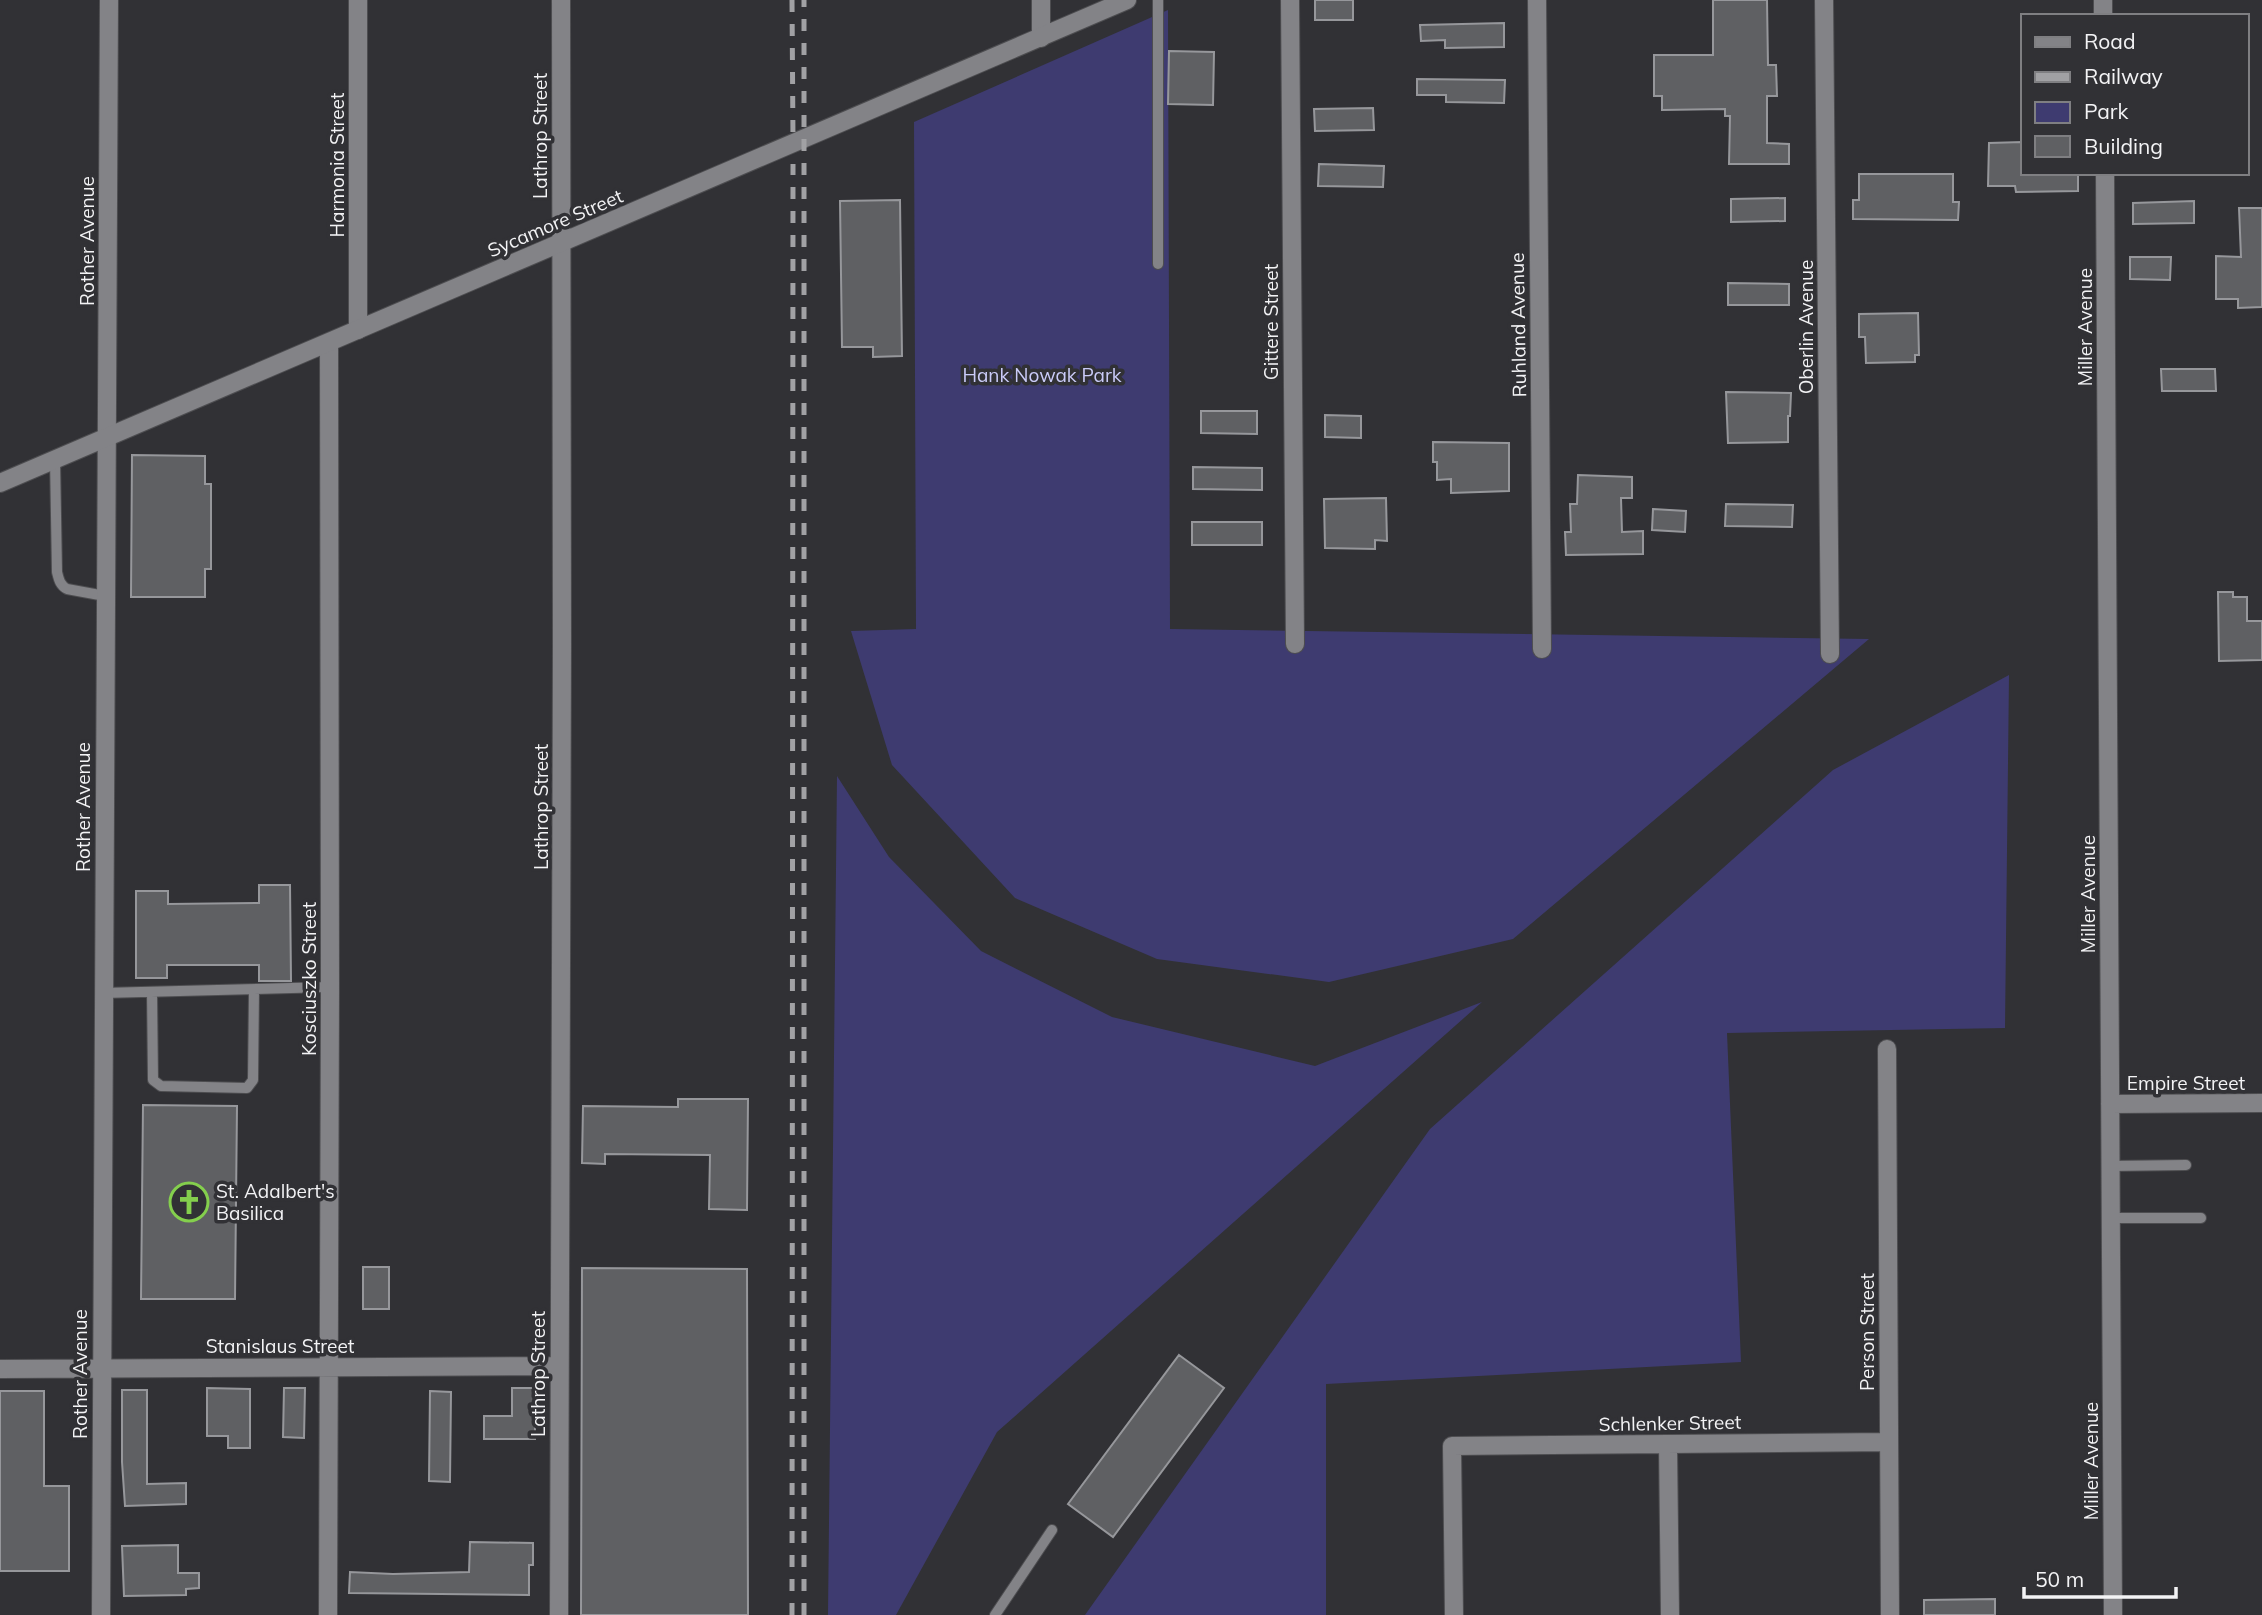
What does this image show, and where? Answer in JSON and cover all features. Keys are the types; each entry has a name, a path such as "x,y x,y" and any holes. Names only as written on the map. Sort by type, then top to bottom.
{"street":[{"name":"Rother Avenue","path":"101,1615 108,0"},
{"name":"Harmonia Street","path":"358,0 358,330"},
{"name":"Lathrop Street","path":"559,1615 561,0"},
{"path":"1041,0 1041,38"},
{"name":"Sycamore Street","path":"0,483 1127,0"},
{"name":"Gittere Street","path":"1290,0 1295,644"},
{"name":"Ruhland Avenue","path":"1537,0 1542,649"},
{"name":"Oberlin Avenue","path":"1824,0 1830,654"},
{"name":"Miller Avenue","path":"2105,175 2113,1615"},
{"name":"Kosciuszko Street","path":"328,1615 329,343"},
{"name":"Person Street","path":"1887,1049 1890,1615"},
{"name":"Empire Street","path":"2110,1104 2262,1103"},
{"name":"Stanislaus Street","path":"0,1369 559,1366"},
{"name":"Schlenker Street","path":"1454,1615 1452,1446 1889,1442"},
{"path":"1668,1445 1670,1615"}],"lane":[{"path":"1158,0 1158,264"},
{"path":"55,458 59,581 62,587 67,589 105,596"},
{"path":"103,993 330,987"},
{"path":"152,992 153,1080 161,1086 247,1088 253,1080 254,990"},
{"path":"2110,1166 2186,1165"},
{"path":"2111,1218 2202,1218"},
{"path":"995,1615 1052,1530"}],"green space":[{"name":"Hank Nowak Park","path":"1168,10 1170,629 1869,639 1513,939 1329,982 1157,959 1015,898 892,765 851,631 916,629 914,122"},
{"path":"2009,675 2005,1028 1727,1033 1741,1362 1326,1384 1326,1615 1085,1615 1430,1129 1833,770"},
{"path":"837,776 889,857 981,951 1112,1017 1315,1066 1482,1002 997,1432 896,1615 828,1615"}],"building":[{"path":"1315,0 1353,0 1353,20 1315,20"},
{"path":"1713,0 1767,0 1768,65 1776,65 1777,96 1767,96 1767,143 1789,144 1789,164 1729,164 1730,116 1725,116 1725,109 1662,110 1662,96 1654,96 1654,55 1713,55"},
{"path":"1504,23 1504,47 1445,48 1445,40 1421,41 1420,25"},
{"path":"1169,51 1214,52 1213,105 1168,104"},
{"path":"1417,79 1505,80 1504,103 1446,102 1446,95 1417,95"},
{"path":"1373,108 1374,130 1315,131 1314,109"},
{"path":"2021,142 2021,175 2078,175 2078,191 2016,192 2015,186 1988,186 1989,143"},
{"path":"1319,164 1384,166 1383,187 1318,186"},
{"path":"1859,174 1953,174 1953,202 1959,202 1958,220 1853,219 1853,200 1859,200"},
{"path":"1785,198 1785,221 1731,222 1731,199"},
{"path":"900,200 902,356 873,357 873,347 842,347 840,201"},
{"path":"2194,201 2194,223 2133,224 2133,203"},
{"path":"2239,208 2262,208 2262,307 2238,308 2238,299 2216,299 2216,256 2241,257"},
{"path":"2130,257 2171,257 2170,280 2130,279"},
{"path":"1728,283 1789,284 1789,305 1728,305"},
{"path":"1918,313 1919,355 1915,355 1915,362 1866,363 1865,337 1859,337 1859,314"},
{"path":"2161,369 2215,369 2216,391 2162,391"},
{"path":"1726,392 1791,393 1788,442 1728,443"},
{"path":"1201,411 1257,411 1257,434 1201,433"},
{"path":"1325,415 1361,416 1361,438 1325,437"},
{"path":"1433,442 1509,443 1509,491 1451,493 1451,479 1437,480"},
{"path":"132,455 205,456 205,484 211,484 211,569 205,569 205,597 131,597"},
{"path":"1193,467 1262,468 1262,490 1193,489"},
{"path":"1578,475 1632,477 1632,498 1621,498 1622,532 1643,531 1643,554 1566,555 1565,532 1571,532 1570,504 1577,504"},
{"path":"1386,498 1387,541 1375,540 1375,549 1325,548 1324,499"},
{"path":"1726,504 1793,505 1792,527 1725,526"},
{"path":"1653,509 1686,511 1685,532 1652,530"},
{"path":"1192,522 1262,522 1262,545 1192,545"},
{"path":"2218,592 2233,592 2233,597 2247,597 2247,621 2262,621 2262,660 2219,661"},
{"path":"259,885 290,885 291,981 259,981 259,965 167,965 167,978 136,978 136,891 168,891 168,904 259,903"},
{"path":"678,1099 748,1099 747,1210 709,1209 710,1155 605,1154 605,1164 582,1163 583,1106 678,1107"},
{"name":"St. Adalbert's Basilica","path":"143,1105 237,1106 235,1299 141,1299"},
{"path":"363,1267 389,1267 389,1309 363,1309"},
{"path":"582,1268 747,1269 748,1615 581,1615"},
{"path":"1179,1355 1224,1388 1113,1537 1068,1504"},
{"path":"207,1388 250,1389 250,1448 228,1448 228,1436 207,1436"},
{"path":"284,1388 305,1388 304,1438 283,1437"},
{"path":"512,1388 535,1388 535,1439 484,1439 484,1416 512,1416"},
{"path":"122,1390 147,1390 147,1484 186,1483 186,1504 125,1506"},
{"path":"0,1391 44,1391 44,1486 69,1486 69,1571 0,1571"},
{"path":"430,1391 451,1392 450,1482 429,1481"},
{"path":"470,1542 533,1543 533,1565 529,1565 529,1595 349,1593 350,1572 469,1572"},
{"path":"178,1545 178,1573 199,1573 199,1588 186,1589 186,1595 124,1596 122,1546"},
{"path":"1995,1599 1995,1615 1924,1615 1924,1600"}],"railway":[{"path":"792,0 793,140"},
{"path":"804,0 804,1615"},
{"path":"792,1615 793,164"}],"place":[{"name":"St. Adalbert's Basilica","path":"189,1202"}]}
